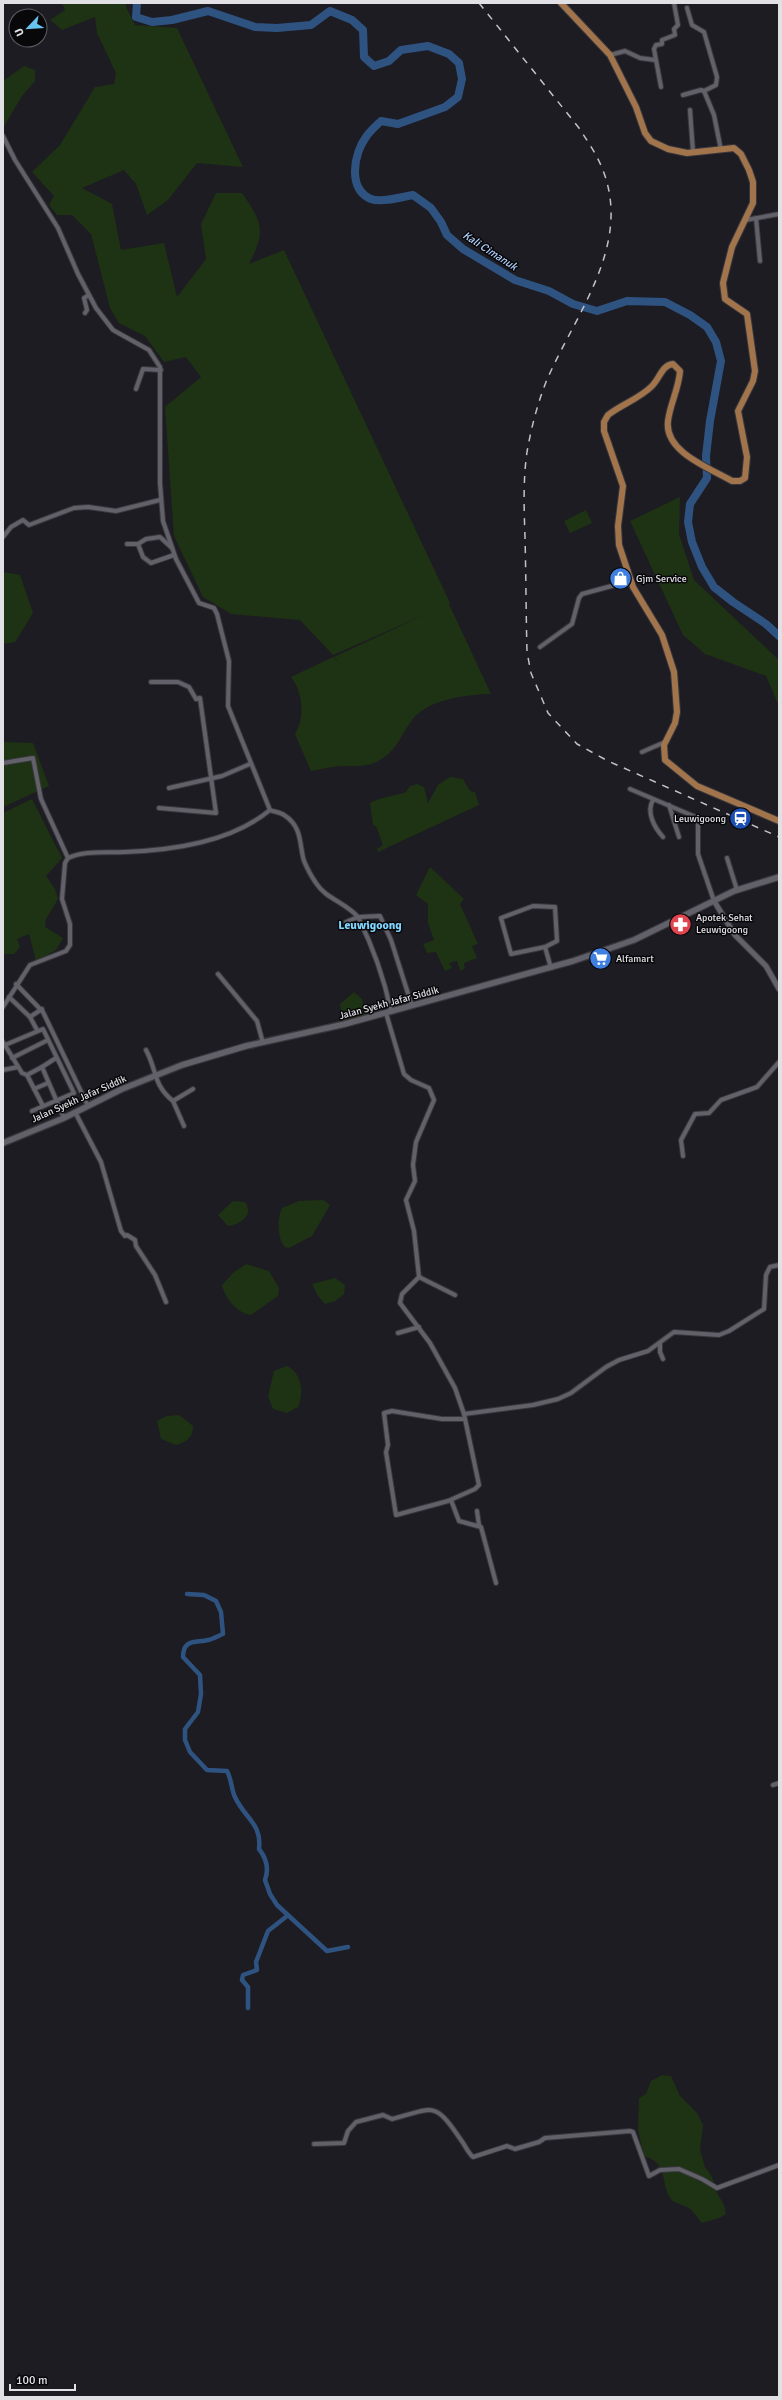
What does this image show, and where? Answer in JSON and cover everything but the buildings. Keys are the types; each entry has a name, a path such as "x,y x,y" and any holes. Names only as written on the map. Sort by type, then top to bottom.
{"main road":[{"path":"561,3 610,55 636,107 647,137 668,149 693,152 721,150 727,148 738,150 750,170 753,182 753,204 732,247 722,287 725,298 747,314 751,329 754,376 738,411 747,457 747,473 744,480 735,481 713,470 686,454 672,442 668,430 670,411 680,371 678,366 670,365 664,368 646,391 613,411 604,422 606,437 622,483 618,537 630,581 641,604 662,634 674,672 677,712 672,730 665,742 663,751 665,760 688,780 779,821"},
{"name":"Jalan Syekh Jafar Siddik","path":"3,1143 64,1118 154,1075 199,1059 412,1006 551,968 615,948 737,890 779,877"}],"street":[{"path":"661,87 655,60 656,45 662,44 662,40 675,35 674,29 678,25 674,3"},
{"path":"683,95 701,90 704,91 716,85 717,77 704,32 692,25 687,8"},
{"path":"610,55 625,51 640,58 655,60"},
{"path":"704,91 714,115 721,150"},
{"path":"690,110 693,152"},
{"path":"3,136 15,160 58,228 89,295 112,330 149,350 156,358 161,370 159,413 160,500 165,532 174,555 199,603 214,608 217,614 229,661 228,706 250,764 270,810 284,815 297,830 301,838 304,860 322,891 345,904 358,917 376,955 388,1012 404,1074 411,1080 429,1088 434,1100 416,1142 413,1165 415,1181 406,1200 414,1231 419,1277"},
{"path":"746,220 779,214"},
{"path":"756,218 760,261"},
{"path":"85,313 87,310 84,298 89,295"},
{"path":"136,389 143,369 161,370"},
{"path":"3,537 11,527 23,520 31,525 74,508 88,507 116,511 160,500"},
{"path":"127,544 138,544 146,539 162,538 167,546 172,548"},
{"path":"138,544 143,557 151,563 174,555"},
{"path":"540,647 572,624 579,598 582,594 630,581"},
{"path":"151,682 178,682 190,687 196,699 200,698 216,813 159,808"},
{"path":"642,752 665,742"},
{"path":"3,763 33,758 41,799 68,858"},
{"path":"169,788 211,778 250,764"},
{"path":"630,790 698,818 698,854 714,901 735,935 766,966 779,989"},
{"path":"653,800 650,806 650,813 655,826 663,837"},
{"path":"669,805 679,837"},
{"path":"3,1007 16,984 32,964 66,951 70,945 70,924 62,899 65,863 68,858 84,854 139,851 190,844 250,825 270,810"},
{"path":"727,858 737,890"},
{"path":"533,906 554,906 558,939 555,944 544,947 511,954 500,918 533,906"},
{"path":"346,922 358,917 375,915 381,918 391,940 412,1006"},
{"path":"544,947 551,968"},
{"path":"218,974 257,1021 263,1043"},
{"path":"16,984 42,1009 88,1106"},
{"path":"9,997 30,1017 37,1030"},
{"path":"30,1017 42,1009"},
{"path":"32,1111 74,1093 56,1058 44,1029 37,1030 4,1044 22,1073 27,1075 43,1106"},
{"path":"12,1058 48,1040"},
{"path":"146,1050 151,1059 154,1075 161,1090 173,1101 184,1126"},
{"path":"27,1075 56,1058"},
{"path":"683,1156 681,1140 695,1114 707,1114 721,1100 754,1089 779,1062"},
{"path":"42,1066 48,1083 58,1100 64,1118"},
{"path":"3,1070 18,1067"},
{"path":"34,1088 48,1083"},
{"path":"173,1101 193,1089"},
{"path":"75,1112 101,1162 121,1231 125,1236 127,1235 135,1240 136,1246 155,1275 166,1302"},
{"path":"464,1414 526,1406 558,1399 571,1393 594,1374 612,1364 648,1351 674,1332 714,1336 725,1334 762,1311 766,1304 767,1272 770,1267 779,1265"},
{"path":"419,1277 455,1295"},
{"path":"419,1277 406,1289 399,1300 402,1308 419,1327 455,1388 464,1414 479,1485 451,1500 396,1515 383,1415 386,1411 392,1411 427,1417 465,1419"},
{"path":"398,1333 419,1327"},
{"path":"660,1343 660,1352 663,1359"},
{"path":"451,1500 457,1520 479,1525"},
{"path":"477,1511 479,1525 482,1530 496,1582"},
{"path":"773,1785 779,1783"},
{"path":"314,2144 344,2143 348,2131 356,2122 380,2115 385,2115 392,2119 406,2116 414,2111 435,2111 446,2118 474,2157 507,2146 515,2149 539,2142 545,2138 630,2131 633,2132 649,2176 660,2170 679,2169 702,2178 717,2188 779,2165"}],"green space":[{"path":"62,3 126,3 126,7 135,25 177,28 243,167 197,163 168,200 147,215 136,184 124,170 82,188 112,204 121,250 164,243 177,297 206,259 201,224 216,193 242,193 254,212 260,227 258,243 249,264 284,250 450,603 449,604 491,694 471,695 448,700 437,703 418,713 391,752 376,762 363,766 337,766 311,771 295,734 300,720 301,705 298,690 291,677 333,657 342,665 334,657 424,615 333,655 300,620 231,614 203,597 174,536 165,407 201,377 186,357 164,362 145,336 119,323 110,308 91,234 72,215 57,215 49,205 54,196 32,172 60,145 95,87 114,84 116,73 97,33 95,17 62,30 50,20 65,10"},
{"path":"24,66 35,70 35,81 22,96 3,128 3,81"},
{"path":"680,497 679,534 694,580 779,660 779,706 766,676 705,654 683,635 630,521"},
{"path":"586,510 592,523 570,533 564,521"},
{"path":"3,572 20,575 33,613 15,642 3,644"},
{"path":"3,742 33,743 49,786 3,807"},
{"path":"450,777 463,779 470,791 475,792 479,805 378,852 377,849 383,845 376,826 373,825 370,803 406,792 410,786 417,784 424,787 428,803 438,785"},
{"path":"32,799 62,858 46,876 55,889 58,899 46,919 45,927 63,938 56,950 36,961 29,934 17,939 20,947 14,954 3,954 3,813"},
{"path":"430,867 464,899 460,904 478,944 472,946 477,958 464,963 465,969 460,970 457,961 449,963 452,968 445,971 436,952 427,953 423,944 434,940 428,923 428,904 416,895"},
{"path":"354,992 362,999 366,1016 343,1021 340,1004"},
{"path":"323,1200 330,1205 312,1236 289,1248 285,1247 279,1234 279,1217 282,1208 299,1201"},
{"path":"233,1201 245,1202 248,1207 248,1211 247,1215 237,1224 228,1226 218,1215"},
{"path":"246,1264 269,1271 279,1288 278,1296 251,1315 246,1314 232,1304 222,1285 233,1273"},
{"path":"335,1278 345,1285 344,1294 335,1301 325,1304 318,1296 312,1284"},
{"path":"287,1366 292,1369 299,1379 301,1395 298,1407 287,1413 273,1409 268,1396 274,1371"},
{"path":"179,1415 193,1426 193,1430 188,1439 183,1443 176,1445 161,1439 157,1421 167,1416"},
{"path":"662,2075 671,2076 680,2096 697,2113 703,2125 700,2150 705,2167 712,2177 716,2191 724,2205 726,2214 719,2218 702,2223 689,2208 672,2200 669,2196 662,2173 657,2163 644,2156 638,2130 639,2098 646,2094 651,2081"}],"waterway":[{"name":"Kali Cimanuk","path":"137,3 136,17 152,22 172,20 208,11 255,27 277,28 311,25 330,11 352,20 363,30 364,57 374,66 389,61 401,50 428,46 449,54 459,63 462,79 458,97 445,107 398,124 381,121 371,131 358,152 355,170 358,187 363,194 375,200 392,199 413,195 431,208 441,222 447,235 463,249 515,280 549,291 573,304 597,311 627,301 665,302 690,315 707,327 716,342 721,361 710,421 706,456 707,478 690,504 688,522 692,542 702,567 714,587 733,602 766,624 779,636"},
{"path":"187,1594 204,1595 216,1601 221,1612 223,1634 210,1640 191,1643 185,1647 183,1657 200,1675 201,1694 198,1712 185,1729 185,1740 190,1752 207,1770 227,1771 235,1797 258,1833 259,1849 266,1864 267,1872 265,1880 270,1894 277,1905 327,1951 348,1947"},
{"path":"248,2008 248,1987 242,1980 243,1975 257,1970 256,1962 268,1931 287,1916"}],"railway":[{"path":"479,3 579,128 593,149 604,173 610,201 610,228 605,255 596,281 584,307 546,382 530,435 527,452 524,484 524,516 527,652 531,673 548,713 577,744 608,761 779,837"}],"place":[{"name":"Gjm Service","path":"620,579"},
{"name":"Leuwigoong","path":"741,819"},
{"name":"Apotek Sehat Leuwigoong","path":"680,924"},
{"name":"Alfamart","path":"600,959"}],"district":[{"name":"Leuwigoong","path":"370,925"}]}
